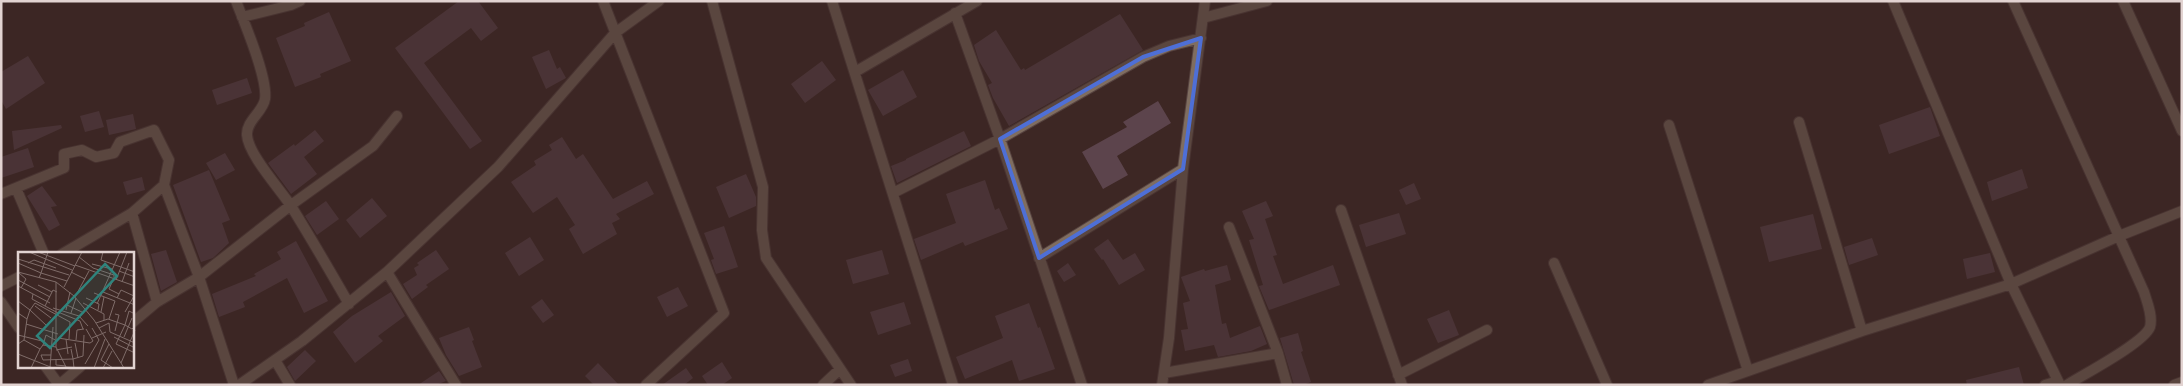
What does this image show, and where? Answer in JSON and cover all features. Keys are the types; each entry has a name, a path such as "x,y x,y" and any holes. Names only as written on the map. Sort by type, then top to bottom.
{"street":[{"path":"236,1 265,84 265,100 246,135 254,153 290,205 349,304"},
{"path":"242,17 300,1"},
{"path":"603,1 724,313 646,385"},
{"path":"239,385 349,304 387,272 498,167 615,34 659,1"},
{"path":"712,1 763,187 762,230 766,258 851,385"},
{"path":"832,1 953,385"},
{"path":"855,72 960,8 976,1"},
{"path":"1162,385 1184,169 1205,1"},
{"path":"1203,18 1267,1"},
{"path":"1893,1 2011,284 2062,383"},
{"path":"2014,1 2120,236 2144,292 2150,317 2150,327 2139,340 2062,383 2045,385"},
{"path":"2123,1 2182,131"},
{"path":"960,8 1000,139 1082,385"},
{"path":"893,193 1000,139 1143,57 1170,46 1201,38"},
{"path":"134,321 157,302 198,276 290,205 373,146 396,116"},
{"path":"1799,122 1862,331"},
{"path":"1669,124 1748,371"},
{"path":"1,194 64,168 64,154 82,150 96,157 114,153 120,142 154,130 169,160 164,185 198,276 234,385"},
{"path":"1039,258 1184,169"},
{"path":"65,252 132,213 164,185"},
{"path":"16,188 43,252"},
{"path":"1342,210 1400,380 1488,330"},
{"path":"1708,385 1862,331 2011,284 2182,211"},
{"path":"132,213 157,302"},
{"path":"1228,227 1278,353 1287,385"},
{"path":"1554,263 1607,385"},
{"path":"387,272 456,385"},
{"path":"1,286 18,278"},
{"path":"1,302 18,327"},
{"path":"1164,373 1278,353"},
{"path":"275,360 290,385"},
{"path":"47,368 59,385 79,368"},
{"path":"823,385 840,369"},
{"path":"2174,385 2182,382"}],"highlighted area":[{"path":"1201,38 1183,169 1039,258 1000,139 1143,57"}],"building":[{"path":"459,1 478,1 498,28 481,41 471,28 424,63 482,141 470,149 395,48"},
{"path":"329,12 351,61 320,74 321,77 295,87 276,38 305,26 304,23"},
{"path":"1120,14 1143,50 1009,126 993,98 988,85 992,83 979,61 974,45 996,30 1021,70 1024,68 1025,70"},
{"path":"549,50 557,69 560,67 566,78 546,89 532,57"},
{"path":"28,56 45,83 6,109 1,100 1,72"},
{"path":"822,61 836,80 805,103 791,84"},
{"path":"903,70 917,97 883,116 868,90"},
{"path":"247,78 252,93 217,105 212,90"},
{"path":"1158,101 1171,123 1117,156 1128,175 1103,189 1082,152 1127,127 1123,122"},
{"path":"1930,107 1940,136 1889,154 1879,125"},
{"path":"99,111 104,127 85,132 80,116"},
{"path":"133,114 136,129 109,135 106,120"},
{"path":"61,125 62,128 14,150 12,131"},
{"path":"315,130 324,141 304,157 317,174 291,194 268,163 294,144 295,146"},
{"path":"964,131 971,146 897,183 891,166"},
{"path":"562,137 576,159 583,154 613,199 647,181 654,194 616,214 620,219 612,223 617,234 583,254 569,229 575,225 557,197 533,213 511,182 536,165 534,161 552,150 549,145"},
{"path":"28,148 34,167 1,178 1,157"},
{"path":"225,153 235,170 216,180 206,163"},
{"path":"2022,169 2028,188 1992,201 1987,182"},
{"path":"209,170 230,220 222,223 229,243 213,258 201,262 173,185"},
{"path":"746,174 756,197 756,206 729,218 716,187"},
{"path":"142,177 145,190 127,195 123,182"},
{"path":"985,180 995,210 999,208 1008,229 965,246 963,242 921,260 914,239 956,223 946,194"},
{"path":"1414,183 1421,199 1406,205 1399,190"},
{"path":"42,186 57,206 51,207 60,225 49,231 27,196"},
{"path":"372,198 387,216 360,238 346,220"},
{"path":"326,201 339,219 317,235 305,216"},
{"path":"1266,201 1273,216 1265,219 1277,255 1273,256 1283,284 1333,265 1340,285 1269,310 1259,286 1263,285 1249,240 1254,239 1242,211"},
{"path":"1399,213 1406,234 1366,247 1359,225"},
{"path":"1813,214 1822,249 1769,262 1760,227"},
{"path":"724,226 738,267 716,274 711,260 714,259 704,233"},
{"path":"530,237 544,260 519,276 505,253"},
{"path":"1872,238 1878,255 1849,265 1844,247"},
{"path":"1108,239 1123,260 1135,253 1145,270 1119,285 1103,259 1094,249"},
{"path":"296,241 328,301 304,313 287,278 243,302 245,307 219,317 212,294 256,276 254,274 281,259 277,252"},
{"path":"166,250 177,282 161,291 151,254"},
{"path":"436,250 449,269 426,285 428,287 412,299 403,284 417,275 414,268 419,265 417,263"},
{"path":"882,250 889,274 853,284 846,260"},
{"path":"1990,253 1995,272 1967,279 1963,259"},
{"path":"1068,263 1076,275 1064,282 1057,271"},
{"path":"1227,265 1231,280 1215,285 1222,324 1226,323 1230,338 1260,326 1267,344 1251,351 1218,357 1214,345 1185,351 1181,330 1188,329 1183,303 1190,301 1181,277 1204,269 1205,271"},
{"path":"678,287 688,306 667,317 657,297"},
{"path":"391,292 405,316 378,336 383,341 355,363 333,332 352,316"},
{"path":"542,299 554,315 543,323 531,307"},
{"path":"904,302 911,324 878,335 870,312"},
{"path":"1029,303 1055,369 1019,381 1012,360 965,379 956,357 1003,338 995,316"},
{"path":"1449,310 1459,335 1438,343 1427,319"},
{"path":"469,327 482,367 459,376 446,355 439,338"},
{"path":"1298,333 1303,351 1301,352 1311,382 1303,385 1294,385 1280,338"},
{"path":"305,350 316,361 295,381 287,367"},
{"path":"908,359 912,371 895,377 890,365"},
{"path":"722,362 732,378 722,385 708,385 702,376"},
{"path":"598,363 619,385 594,385 585,376"},
{"path":"2019,367 2024,385 1967,385 1966,380"},
{"path":"686,368 693,378 684,385 662,385"},
{"path":"439,371 446,381 436,385 418,385"}]}
